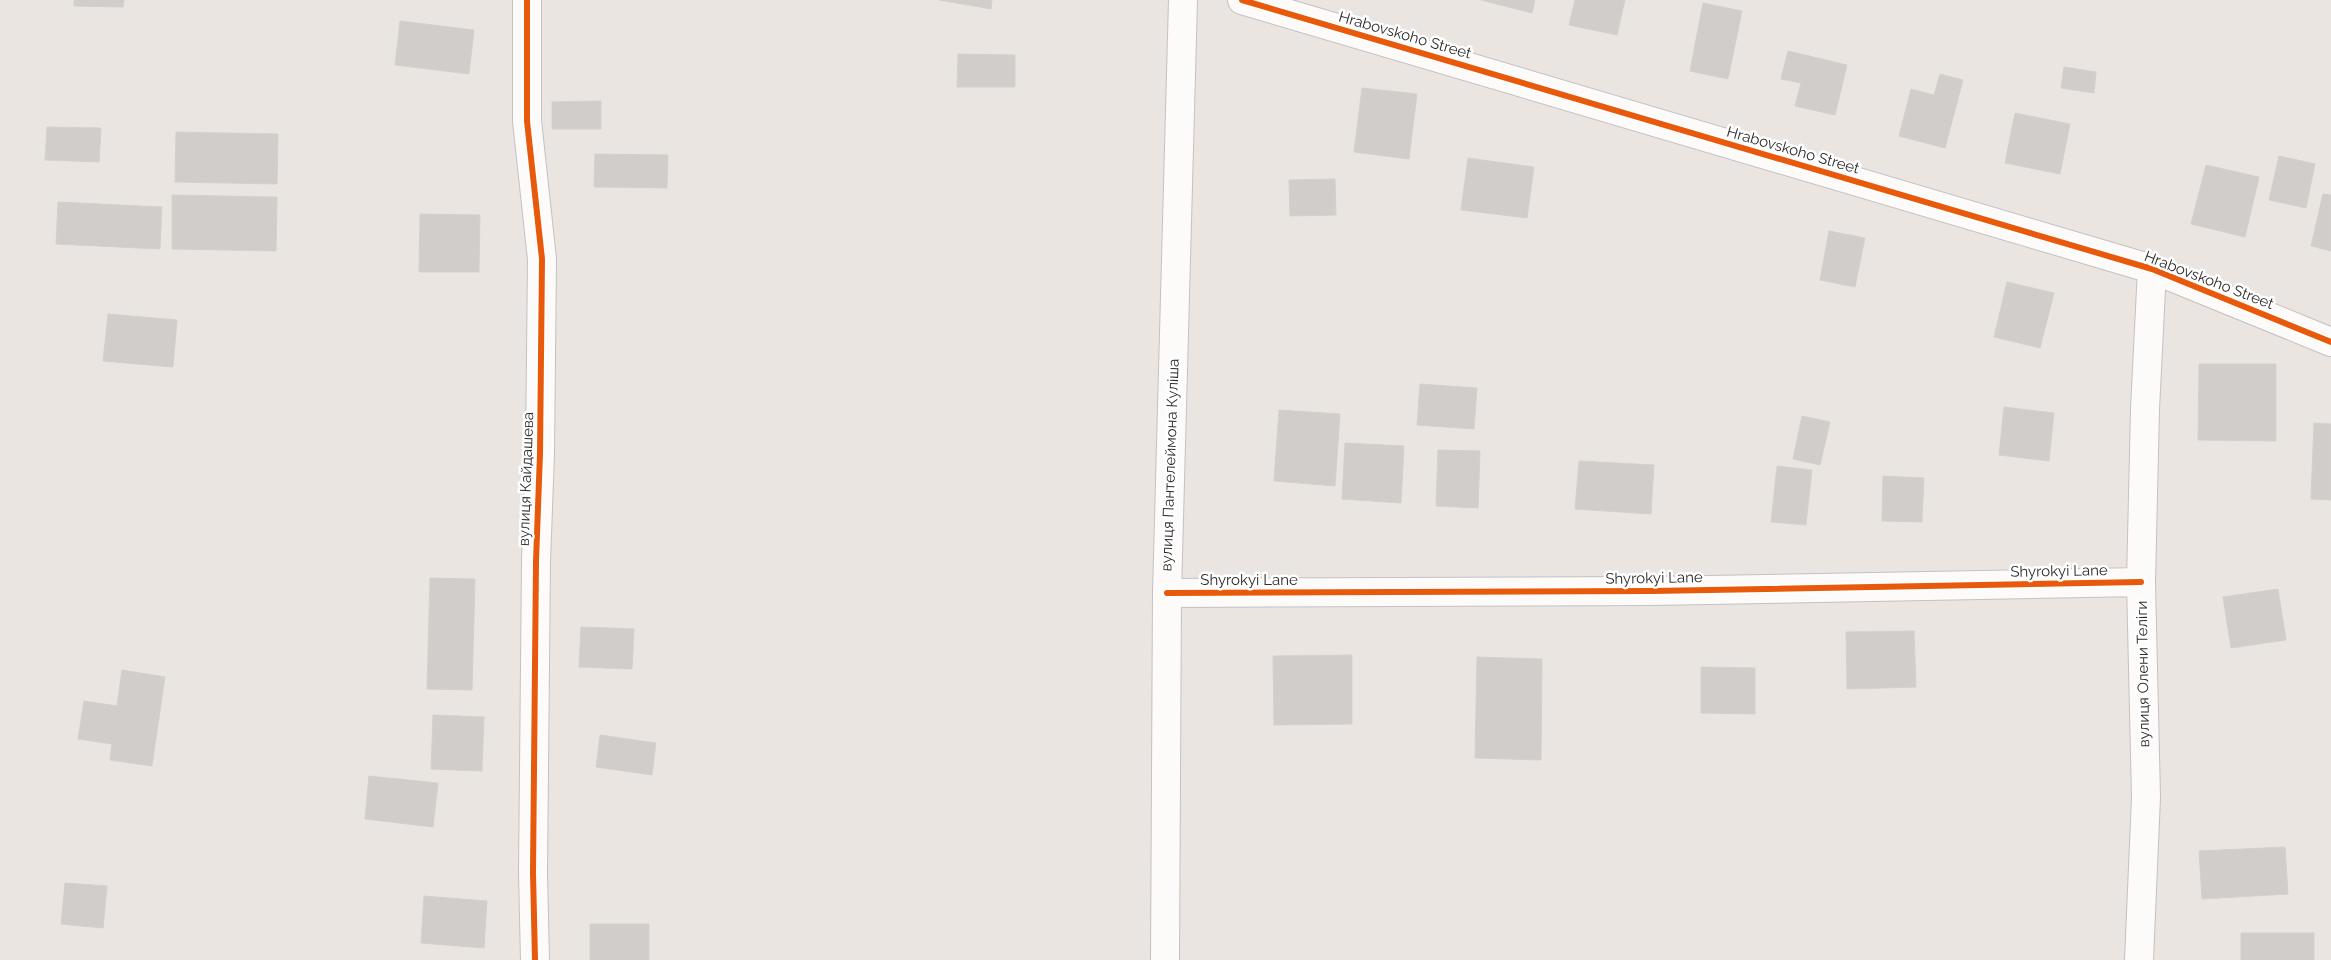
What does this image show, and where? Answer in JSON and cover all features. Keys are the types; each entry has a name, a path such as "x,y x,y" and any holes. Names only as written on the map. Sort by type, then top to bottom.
{"street":[{"name":"вулиця Кайдашева","path":"527,0 527,121 542,259 540,454 536,591 534,960"},
{"name":"вулиця Пантелеймона Куліша","path":"1165,960 1167,593 1183,0"},
{"name":"Hrabovskoho Street","path":"1242,0 2152,269 2331,342"},
{"name":"вулиця Олени Теліги","path":"2138,960 2146,797 2141,582 2145,409 2152,269"},
{"name":"Shyrokyi Lane","path":"1167,593 1652,591 2141,582"}],"building":[{"path":"74,0 124,0 123,7 74,6"},
{"path":"939,0 992,0 991,9"},
{"path":"1481,0 1535,0 1532,13"},
{"path":"1575,0 1625,0 1617,35 1569,25"},
{"path":"1703,3 1742,11 1728,79 1690,71"},
{"path":"400,21 474,30 469,74 395,65"},
{"path":"1788,51 1847,65 1835,115 1795,106 1801,83 1781,79"},
{"path":"958,54 1015,55 1015,87 957,87"},
{"path":"2064,67 2096,72 2094,93 2061,88"},
{"path":"1940,74 1963,80 1945,148 1899,136 1911,89 1934,95"},
{"path":"1362,88 1417,94 1409,159 1354,152"},
{"path":"601,101 601,129 552,129 552,102"},
{"path":"2015,113 2070,124 2060,174 2005,163"},
{"path":"47,127 101,128 99,162 45,160"},
{"path":"176,132 278,134 277,184 175,182"},
{"path":"595,154 668,155 667,188 594,187"},
{"path":"2279,156 2315,164 2306,208 2269,200"},
{"path":"1468,158 1534,167 1527,218 1461,210"},
{"path":"2206,165 2259,177 2245,237 2191,224"},
{"path":"1335,179 1336,215 1290,216 1289,180"},
{"path":"2323,194 2331,195 2331,251 2311,246"},
{"path":"172,195 277,197 276,251 172,249"},
{"path":"58,202 162,207 160,249 56,244"},
{"path":"420,214 480,215 479,272 419,272"},
{"path":"1829,231 1865,238 1855,287 1820,280"},
{"path":"2007,282 2054,293 2040,348 1994,337"},
{"path":"108,314 177,320 173,367 103,361"},
{"path":"2199,364 2276,364 2276,441 2198,440"},
{"path":"1420,384 1477,388 1474,429 1417,425"},
{"path":"2004,407 2054,413 2049,461 1999,455"},
{"path":"1279,410 1340,414 1335,486 1274,481"},
{"path":"1802,416 1830,422 1820,465 1793,459"},
{"path":"2314,423 2331,424 2331,500 2311,499"},
{"path":"1345,443 1404,446 1401,503 1342,499"},
{"path":"1438,450 1480,451 1478,508 1436,506"},
{"path":"1579,461 1654,465 1651,514 1575,509"},
{"path":"1777,466 1812,470 1806,525 1771,522"},
{"path":"1883,476 1924,478 1922,522 1882,521"},
{"path":"430,578 475,579 472,690 427,689"},
{"path":"2278,589 2286,640 2231,648 2223,597"},
{"path":"581,627 634,629 632,669 579,667"},
{"path":"1914,631 1916,687 1847,689 1846,632"},
{"path":"1352,655 1352,724 1274,725 1273,656"},
{"path":"1477,657 1542,659 1541,760 1475,758"},
{"path":"1701,667 1755,668 1755,714 1701,713"},
{"path":"122,670 165,677 152,766 110,760 112,744 78,739 84,701 117,706"},
{"path":"433,715 484,717 482,771 431,769"},
{"path":"600,735 656,743 652,775 596,767"},
{"path":"369,776 438,783 433,827 365,819"},
{"path":"2285,847 2288,894 2202,899 2199,851"},
{"path":"65,883 107,886 103,928 61,924"},
{"path":"424,896 487,901 484,948 421,943"},
{"path":"590,924 649,924 649,960 590,960"},
{"path":"2241,933 2314,933 2314,960 2241,960"}],"cycle path":[{"path":"527,0 527,121 542,259 540,454 536,561 533,873 535,960"},
{"path":"1242,0 2152,269 2331,342"},
{"path":"1167,593 1652,591 2141,582"}]}
